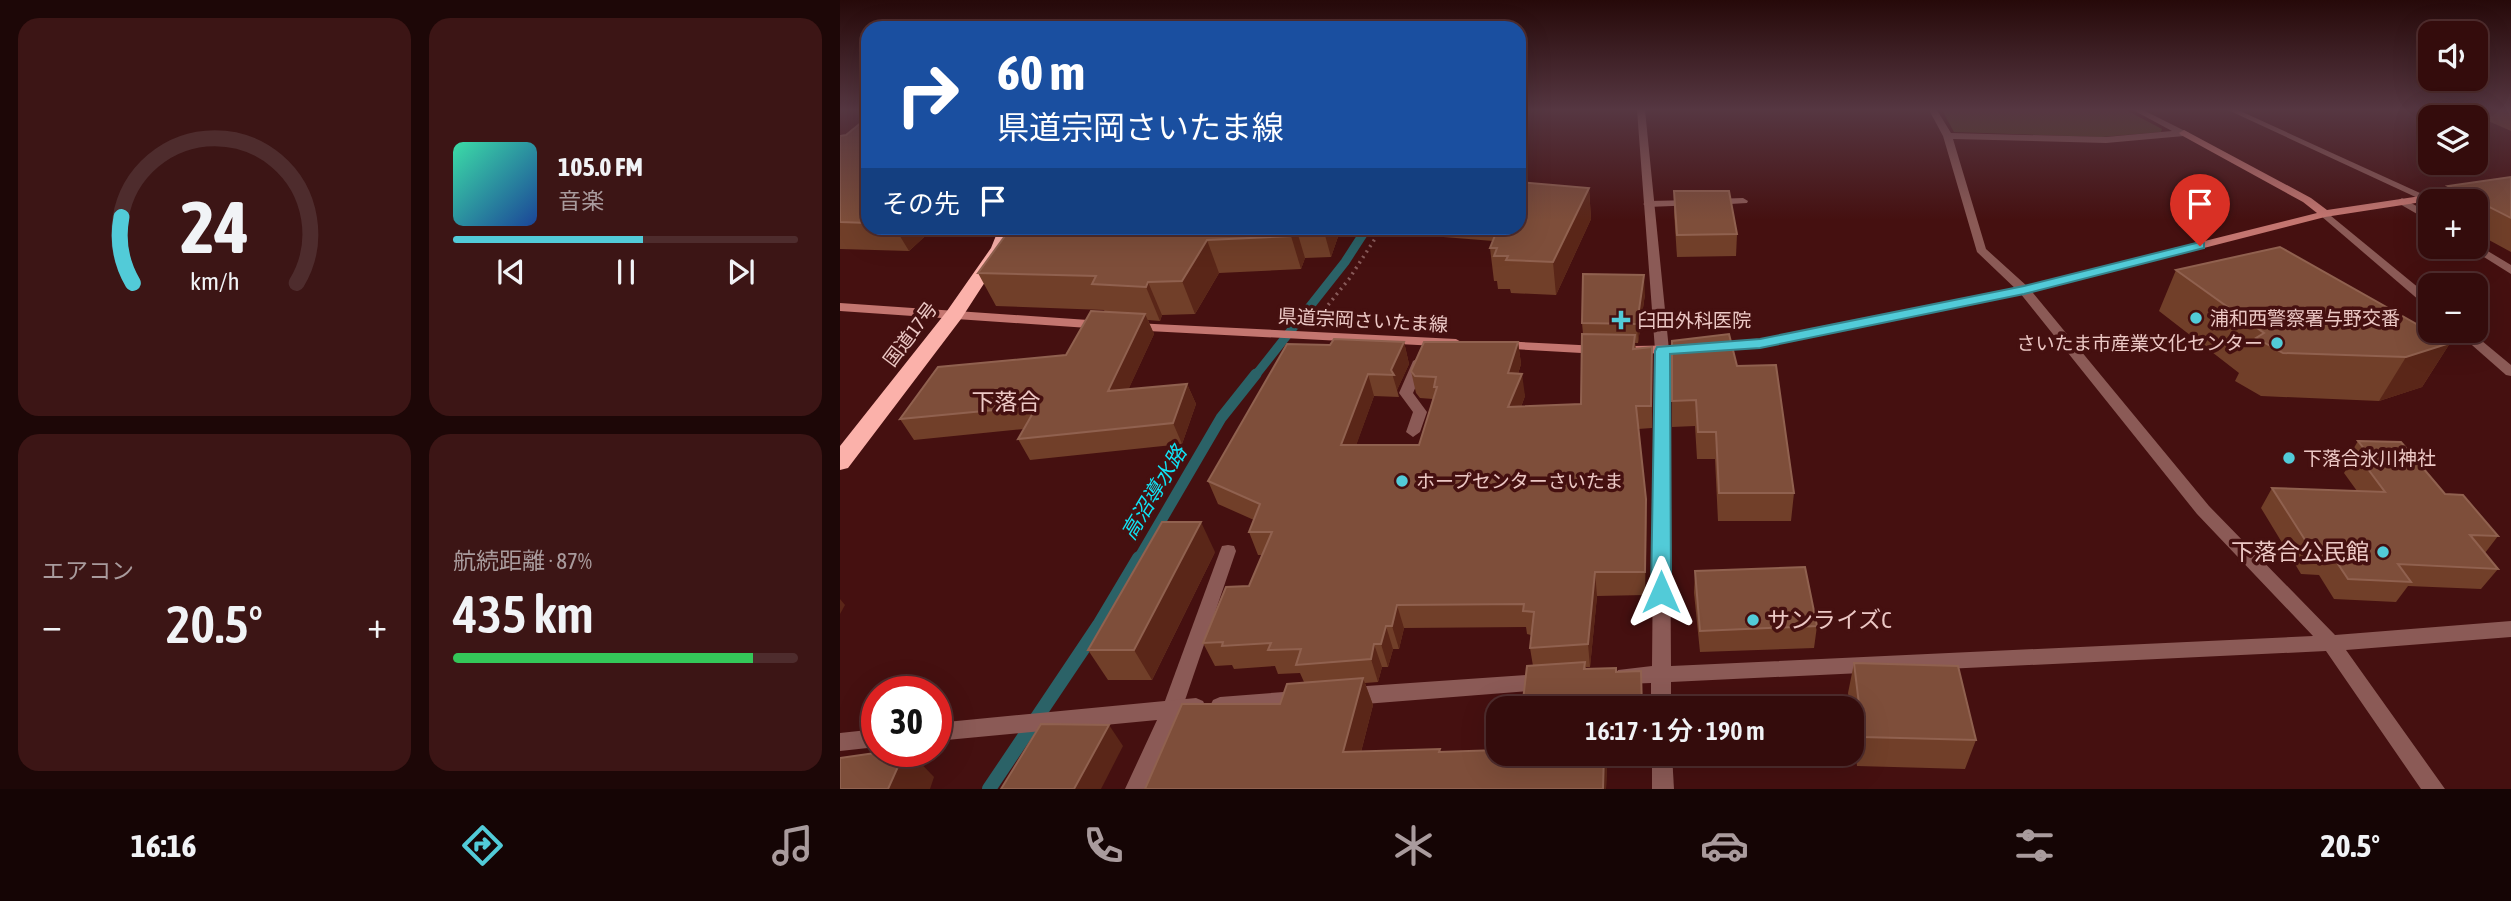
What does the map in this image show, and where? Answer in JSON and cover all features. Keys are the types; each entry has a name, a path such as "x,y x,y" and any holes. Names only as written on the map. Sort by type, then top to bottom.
{"highway":[{"name":"国道17号","path":"840,462 954,315 999,248 1004,235"}],"main road":[{"path":"2208,147 2307,200 2325,214"},
{"name":"県道宗岡さいたま線","path":"840,307 1302,337 1662,351 1760,344 2024,290 2325,214 2418,199"}],"street":[{"path":"1644,147 1662,351 1661,696"},
{"path":"1951,147 1981,250 2024,290 2203,510 2331,643 2434,789"},
{"path":"2313,147 2418,194"},
{"path":"1648,204 1743,201"},
{"path":"2402,201 2418,211"},
{"path":"2325,214 2418,293"},
{"path":"2488,256 2511,270"},
{"path":"1413,432 1420,412 1406,393 1428,342"},
{"path":"2476,343 2511,372"},
{"path":"1136,789 1172,709 1228,551"},
{"path":"1606,677 2331,643 2511,629"},
{"path":"952,730 1172,709 1566,680"},
{"path":"840,742 861,740"},
{"path":"1662,766 1663,789"}],"path":[{"path":"1302,337 1349,279 1377,235"}],"building":[{"path":"840,147 861,147 861,223 840,222"},
{"path":"2511,177 2511,218 2488,206 2488,189 2454,189 2448,186"},
{"path":"1526,183 1589,188 1553,262 1506,260 1508,256 1494,256 1497,248 1490,248 1495,235 1526,235"},
{"path":"1674,191 1729,191 1737,234 1677,235"},
{"path":"1292,235 1207,240 1182,281 1148,282 1146,287 1092,284 1096,276 978,273 1005,236"},
{"path":"2280,247 2418,325 2418,343 2450,343 2406,357 2283,353 2256,338 2264,333 2176,270"},
{"path":"1583,274 1644,275 1637,324 1582,323"},
{"path":"1091,311 1145,314 1108,391 1187,384 1173,423 1018,439 1037,406 900,419 938,367 1066,355"},
{"path":"1582,334 1635,335 1633,349 1652,347 1651,406 1636,406 1646,499 1645,572 1595,572 1588,644 1530,648 1534,612 1523,611 1524,604 1397,605 1392,626 1386,626 1381,644 1374,644 1371,659 1296,665 1301,649 1268,650 1271,643 1222,646 1223,642 1203,643 1226,587 1249,586 1272,532 1249,532 1260,504 1208,481 1287,344 1330,345 1334,339 1404,342 1391,370 1394,375 1368,374 1341,445 1419,445 1437,387 1434,387 1436,377 1415,376 1411,371 1424,342 1518,342 1508,373 1522,374 1508,407 1581,404"},
{"path":"1729,334 1737,366 1776,365 1794,493 1719,493 1716,432 1698,432 1696,400 1672,401 1672,341"},
{"path":"2358,441 2401,442 2445,494 2463,495 2498,536 2470,535 2498,569 2398,564 2411,582 2348,579 2332,555 2314,554 2272,488 2385,492 2356,453 2366,451"},
{"path":"1162,522 1201,522 1134,650 1088,650"},
{"name":"サンライズC","path":"1805,567 1817,626 1700,631 1695,571"},
{"path":"1585,662 1584,669 1616,668 1616,672 1641,671 1642,696 1524,696 1527,666"},
{"path":"1854,663 1958,666 1976,740 1864,737 1864,696 1858,696"},
{"path":"1363,678 1343,752 1486,750 1486,766 1604,766 1603,789 1145,789 1182,704 1280,704 1287,684"},
{"path":"1041,724 1109,725 1074,789 1001,789"},
{"path":"861,755 861,767 898,767 888,789 840,789 840,758"}],"waterway":[{"name":"高沼導水路","path":"1255,376 1345,262 1362,235"},
{"name":"高沼導水路","path":"1138,560 1221,418 1256,374"},
{"name":"高沼導水路","path":"989,789 1099,625 1139,558"}],"place":[{"name":"浦和西警察署与野交番","path":"2196,318"},
{"name":"臼田外科医院","path":"1621,320"},
{"name":"さいたま市産業文化センター","path":"2277,343"},
{"name":"下落合氷川神社","path":"2289,458"},
{"name":"ホープセンターさいたま","path":"1402,481"},
{"name":"下落合公民館","path":"2383,552"},
{"name":"サンライズC","path":"1753,620"}],"district":[{"name":"下落合","path":"1006,402"}],"route":[{"path":"1661,592 1662,351 1760,344 2024,290 2200,246"}]}
